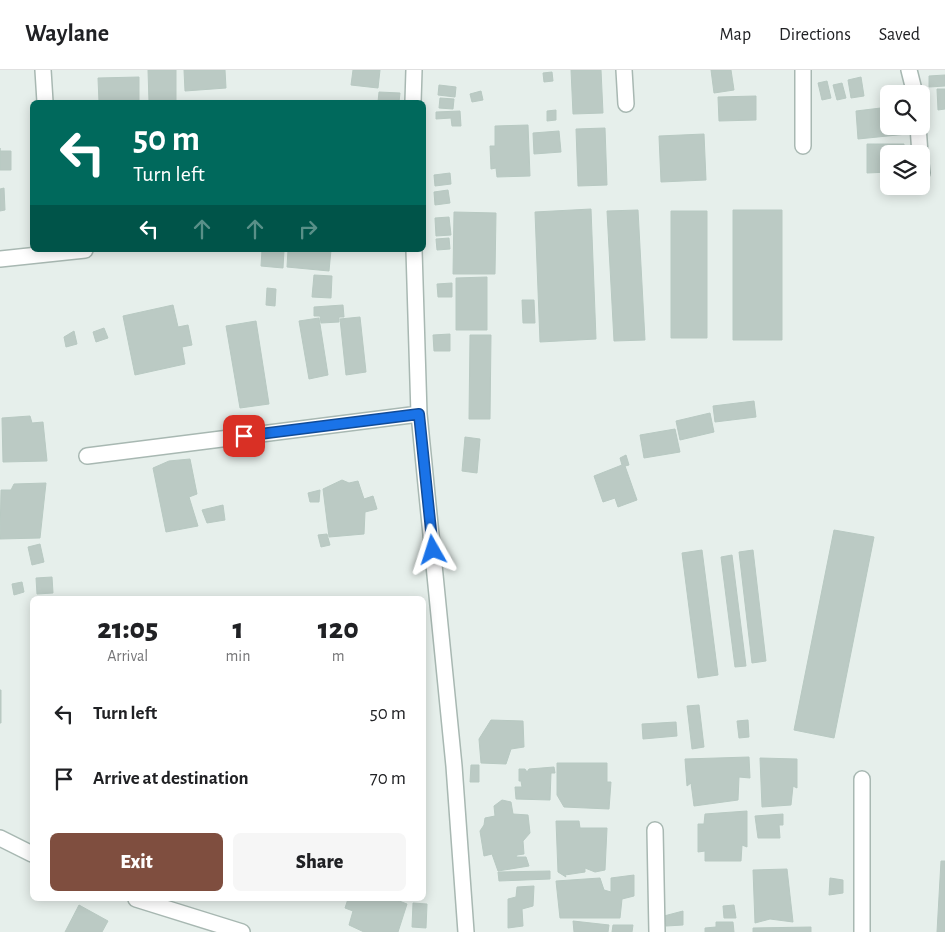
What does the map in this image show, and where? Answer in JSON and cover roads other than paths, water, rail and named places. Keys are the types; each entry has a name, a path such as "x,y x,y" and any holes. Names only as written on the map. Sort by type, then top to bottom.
{"street":[{"path":"43,70 45,100"},
{"path":"413,100 414,70"},
{"path":"624,70 626,104"},
{"path":"803,70 803,146"},
{"path":"909,70 913,85"},
{"path":"0,259 48,252"},
{"path":"414,252 419,414 453,756 466,932"},
{"path":"87,456 419,414"},
{"path":"862,779 862,932"},
{"path":"654,830 657,932"},
{"path":"0,838 28,852"},
{"path":"142,901 242,932"}]}
